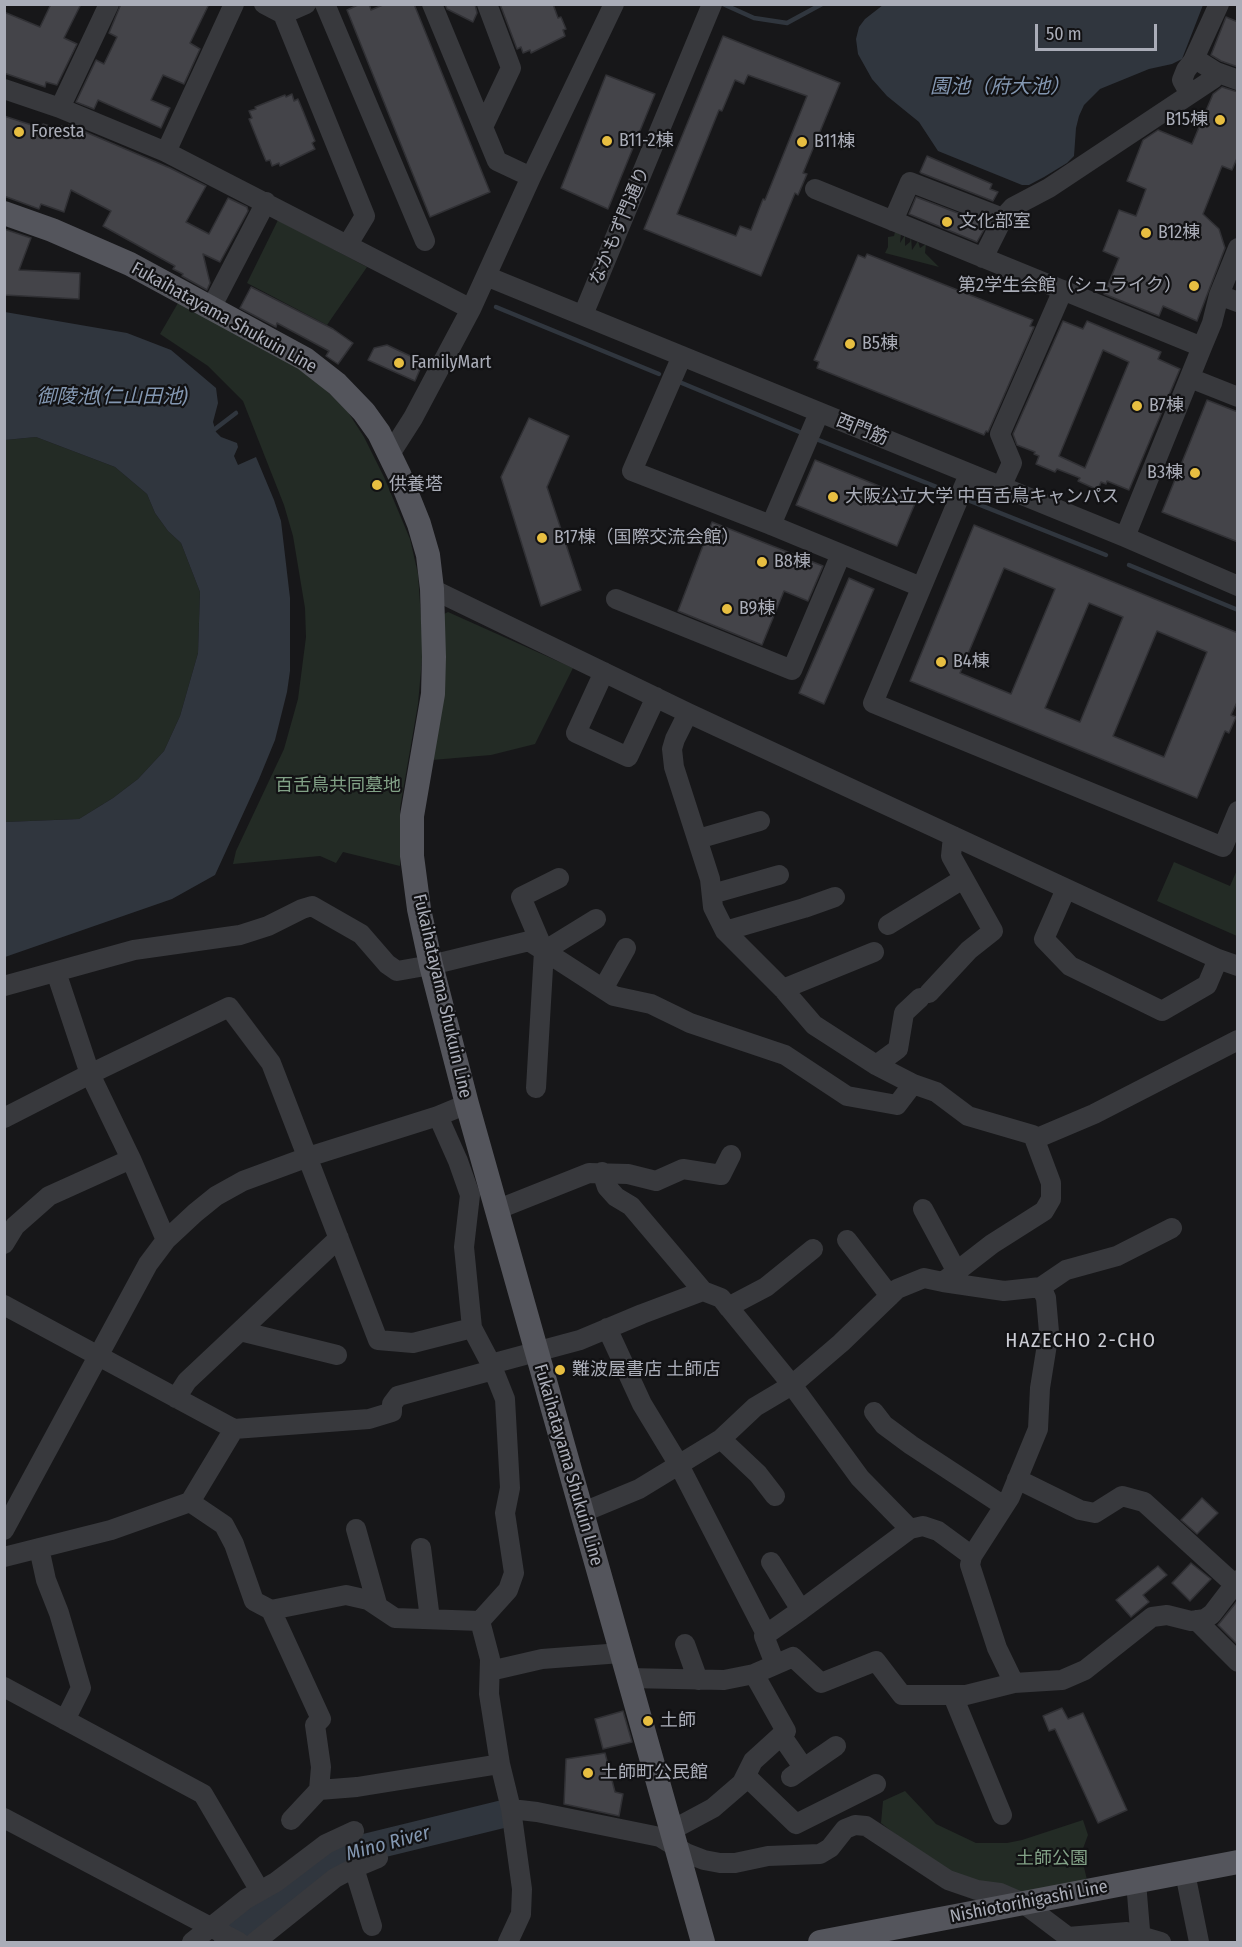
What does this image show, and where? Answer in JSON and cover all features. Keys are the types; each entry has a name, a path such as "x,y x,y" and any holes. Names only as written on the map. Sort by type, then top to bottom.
{"main road":[{"name":"Fukaihatayama Shukuin Line","path":"4,213 52,230 130,264 304,359 337,384 364,412 379,433 419,524 428,555 432,589 434,657 433,694 412,816 412,856 419,909 431,965 496,1210 703,1942"},
{"name":"Nishiotorihigashi Line","path":"820,1942 1238,1862"}],"street":[{"path":"60,108 109,4"},
{"path":"166,152 234,4"},
{"path":"264,4 283,14 364,216 348,244"},
{"path":"283,14 306,4"},
{"path":"325,4 425,241"},
{"path":"432,4 497,160 531,177"},
{"path":"483,127 511,68 487,4"},
{"path":"390,454 413,418 471,309 614,4"},
{"name":"なかもず門通り","path":"583,315 712,4"},
{"path":"1190,94 1182,80 1219,4"},
{"path":"1193,61 1197,60 1216,72 1238,80"},
{"path":"983,258 1003,218 1013,207 1049,188 1216,76 1216,72"},
{"path":"4,89 60,108 166,152 471,309"},
{"path":"893,221 910,182 1003,218"},
{"path":"815,189 1202,347"},
{"path":"212,308 266,202"},
{"path":"1125,537 1190,378 1238,248"},
{"name":"西門筋","path":"486,276 1125,537 1238,586"},
{"path":"1001,487 1012,463 1000,434 1063,290"},
{"path":"1219,295 1238,302"},
{"path":"682,356 632,471 921,587"},
{"path":"1190,378 1238,397"},
{"path":"771,525 819,413"},
{"path":"969,474 873,703 1223,847 1238,811"},
{"path":"615,599 792,670 841,554"},
{"path":"432,589 688,713 1218,959 1238,966"},
{"path":"604,672 576,733 628,757 656,697"},
{"path":"688,713 672,750 674,767 710,879 712,907 725,931 783,989 814,1025 876,1065 913,1084 936,1092 968,1116 1033,1135 1035,1139 1052,1182 1051,1199 1044,1211 992,1244 950,1277"},
{"path":"698,839 760,821"},
{"path":"876,1065 897,1049 904,1012 925,996 969,950 993,931 951,856 953,836"},
{"path":"712,894 778,875"},
{"path":"536,1088 544,951 521,897 559,878"},
{"path":"888,925 963,879"},
{"path":"1066,889 1044,939 1070,966 1162,1011 1207,985 1218,959"},
{"path":"725,931 835,897"},
{"path":"4,986 135,950 240,935 268,926 312,906 361,934 387,964 397,970 431,965 529,941 614,996 651,1004 690,1023 785,1055 847,1096 897,1105 913,1084"},
{"path":"544,951 596,919"},
{"path":"603,989 626,948"},
{"path":"783,989 874,952"},
{"path":"56,972 90,1074 131,1159 166,1240"},
{"path":"4,1118 229,1008 271,1063 378,1340 413,1342 472,1329"},
{"path":"1035,1139 1094,1114 1238,1040"},
{"path":"4,1530 148,1264 166,1240 195,1213 234,1186 308,1157 438,1116 467,1104"},
{"path":"438,1116 470,1195 464,1247 472,1329 492,1367 505,1399 510,1488 505,1513 514,1573 508,1590 480,1621"},
{"path":"496,1210 589,1173 628,1174 657,1181 683,1169 721,1175 731,1155"},
{"path":"4,1244 15,1226 49,1196 131,1159"},
{"path":"602,1172 607,1187 616,1197 631,1206 703,1291 721,1298 792,1385 860,1478 910,1529"},
{"path":"923,1209 950,1277"},
{"path":"581,1513 639,1489 721,1439 755,1407 792,1385 897,1289 924,1278 950,1277 1004,1291 1041,1287 1066,1270 1118,1256 1172,1228"},
{"path":"176,1398 187,1381 339,1238"},
{"path":"847,1240 890,1296"},
{"path":"728,1307 766,1287 813,1249"},
{"path":"1014,1683 997,1648 970,1565 972,1556 1004,1506 1038,1429 1040,1388 1049,1332 1046,1298 1041,1287"},
{"path":"4,1305 234,1429 369,1419 392,1412 392,1404 398,1396 580,1340 703,1291"},
{"path":"608,1328 642,1404 679,1465 766,1634 764,1636 775,1664"},
{"path":"240,1330 337,1355"},
{"path":"874,1412 884,1425 911,1446 1004,1506"},
{"path":"4,1557 111,1530 190,1502 234,1429"},
{"path":"721,1439 758,1474 775,1496"},
{"path":"628,1678 724,1680 754,1674 793,1657 821,1683 876,1661 903,1695 966,1695 1014,1683 1062,1680 1085,1670 1152,1617 1167,1615 1196,1620 1205,1619 1212,1614 1235,1581 1144,1502 1122,1496 1095,1513 1080,1510 1017,1479"},
{"path":"190,1502 224,1525 234,1544 254,1601 271,1610 321,1719 315,1725 321,1767 319,1790 291,1820"},
{"path":"766,1634 801,1611 910,1529 923,1526 938,1531 972,1556"},
{"path":"356,1529 377,1604"},
{"path":"39,1548 46,1580 59,1613 81,1688 65,1720"},
{"path":"421,1548 430,1619"},
{"path":"771,1562 801,1611"},
{"path":"271,1610 346,1595 377,1604 395,1618 480,1621"},
{"path":"1196,1620 1238,1662"},
{"path":"480,1621 490,1659 489,1694 500,1764 511,1809 522,1889 519,1919 508,1942"},
{"path":"685,1644 698,1680"},
{"path":"490,1671 542,1659 621,1653"},
{"path":"674,1839 742,1783 753,1761 786,1731 754,1674"},
{"path":"4,1687 203,1794 260,1891"},
{"path":"953,1696 1002,1815"},
{"path":"781,1735 797,1772 836,1746"},
{"path":"319,1790 357,1787 500,1764"},
{"path":"746,1776 796,1824 876,1784"},
{"path":"511,1809 674,1839 704,1860 720,1863 735,1863 768,1856 817,1855 830,1848 845,1829 860,1825 872,1828 948,1880 977,1890 1000,1893 1023,1903 1068,1937 1120,1932 1141,1939 1161,1942"},
{"path":"4,1818 225,1935"},
{"path":"192,1942 225,1935 246,1899 276,1882 326,1844 354,1831"},
{"path":"255,1942 323,1887 354,1868 378,1858"},
{"path":"354,1868 372,1926"},
{"path":"1185,1873 1199,1942"},
{"path":"1136,1882 1141,1939"}],"green space":[{"path":"278,220 367,267 327,325 247,283"},
{"path":"895,232 901,234 900,243 905,235 905,246 910,242 911,237 912,250 918,241 920,248 926,244 925,253 939,267 885,253 888,247 888,237 894,236"},
{"name":"百舌鳥共同墓地","path":"178,303 291,363 323,387 348,412 364,437 384,477 410,539 418,574 423,648 418,704 400,808 400,866 343,852 336,863 320,856 233,864 236,851 284,749 298,699 306,637 305,608 293,536 284,505 243,401 208,366 160,334"},
{"path":"36,437 115,467 147,494 155,513 168,531 181,543 200,592 198,653 180,716 164,751 138,779 79,819 5,822 5,440"},
{"path":"448,612 573,668 535,744 491,755 432,760 442,615"},
{"path":"1174,862 1230,886 1237,870 1237,936 1157,901"},
{"name":"土師公園","path":"905,1791 936,1824 976,1843 1007,1843 1022,1840 1083,1820 1088,1835 1081,1854 1087,1880 1012,1894 947,1874 881,1823 883,1801"}],"water":[{"name":"園池（府大池）","path":"883,5 1203,5 1182,59 1172,64 1149,69 1100,89 1084,105 1079,116 1074,156 1044,177 1029,185 1022,185 938,151 919,122 887,96 872,79 858,54 856,39 859,27 865,19"},
{"name":"御陵池(仁山田池)","path":"5,312 127,333 171,350 216,388 218,403 213,422 216,432 221,437 237,443 238,447 234,456 238,465 256,457 281,521 290,598 290,671 275,740 215,875 172,899 5,957 5,822 79,819 138,779 164,751 180,716 198,653 200,592 181,543 168,531 155,513 147,494 115,467 36,437 5,440"}],"building":[{"path":"51,4 81,4 64,38 77,44 57,85 46,82 45,87 4,73 4,12 40,27"},
{"path":"121,4 209,4 190,43 200,49 184,84 163,75 151,100 170,108 161,128 98,100 94,109 76,102 96,60 104,64 117,37 109,33"},
{"path":"360,4 369,4 371,10 385,4 414,4 490,192 430,217 347,10"},
{"path":"445,4 475,4 477,13 473,22 447,9"},
{"path":"500,4 553,4 558,18 561,17 566,29 563,30 565,36 531,53 530,50 523,53 521,47 517,49"},
{"path":"1226,17 1238,22 1238,67 1211,55"},
{"name":"B11棟","path":"723,36 840,83 803,173 807,174 798,195 795,193 761,276 644,229","holes":["748,75 807,96 751,230 740,226 736,236 677,214 719,110 722,111 735,80 744,84"]},
{"name":"B11-2棟","path":"606,75 655,94 608,209 561,188"},
{"path":"1222,87 1238,92 1238,156 1232,170 1222,166 1203,214 1219,229 1225,248 1197,321 1163,306 1159,316 1104,294 1119,258 1103,251 1119,210 1136,216 1146,189 1127,181 1143,140 1158,130 1192,144 1213,94"},
{"path":"292,94 294,101 298,99 315,141 312,143 315,149 280,166 279,163 272,166 270,160 266,161 249,119 252,118 249,111"},
{"path":"4,116 41,128 43,124 68,129 69,125 170,168 206,186 186,222 209,234 228,198 247,207 248,211 220,262 203,254 210,283 207,290 182,276 183,274 173,269 175,266 103,226 111,211 71,190 64,212 41,204 39,209 4,196"},
{"name":"文化部室","path":"927,156 992,184 990,189 998,192 993,201 921,173"},
{"name":"文化部室","path":"916,197 984,223 983,225 986,226 977,242 909,214"},
{"path":"4,229 31,238 19,270 80,273 79,299 4,295"},
{"name":"B5棟","path":"867,254 1033,320 1030,326 1034,327 988,432 986,431 984,435 817,368 819,362 814,360 858,255 865,258"},
{"path":"251,287 333,329 353,343 338,364 326,356 329,351 277,323 276,327 240,308"},
{"name":"B7棟","path":"1063,321 1083,329 1087,321 1161,352 1158,359 1180,369 1129,490 1107,481 1106,484 1101,482 1098,490 1078,481 1080,478 1057,469 1055,472 1036,464 1039,456 1017,445 1013,434","holes":["1103,350 1129,362 1085,468 1059,456"]},
{"name":"FamilyMart","path":"387,345 423,362 415,381 368,360 374,348"},
{"name":"B3棟","path":"1207,400 1238,412 1238,542 1162,512"},
{"name":"B17棟（国際交流会館）","path":"529,418 569,436 547,487 581,590 541,606 501,477"},
{"path":"815,460 916,501 897,546 796,505"},
{"path":"712,522 823,566 808,601 784,591 762,645 678,611"},
{"name":"B4棟","path":"974,525 1238,633 1238,700 1231,715 1236,717 1229,733 1225,731 1197,798 910,681","holes":["1004,568 1055,589 1011,694 960,673","1089,603 1123,617 1080,722 1045,708","1157,631 1207,652 1164,757 1113,736"]},
{"path":"849,578 874,589 824,704 799,693"},
{"path":"1202,1498 1218,1513 1197,1534 1181,1520"},
{"path":"1191,1563 1211,1579 1190,1601 1172,1583"},
{"path":"1158,1566 1167,1575 1143,1595 1149,1602 1131,1617 1116,1600"},
{"path":"1238,1600 1238,1645 1218,1625"},
{"path":"1062,1708 1068,1719 1083,1713 1127,1810 1098,1823 1055,1729 1049,1731 1043,1716"},
{"path":"623,1711 632,1742 603,1749 595,1719"},
{"name":"土師町公民館","path":"605,1753 615,1792 623,1794 619,1816 564,1804 566,1759"}],"waterway":[{"path":"723,4 754,18 787,23 822,4"},
{"path":"496,307 659,374"},
{"path":"677,381 802,433"},
{"path":"215,429 236,413"},
{"path":"816,439 952,493"},
{"path":"965,499 1106,555"},
{"path":"1129,565 1238,610"},
{"name":"Mino River","path":"228,1942 320,1867 342,1855 503,1814"}],"place":[{"name":"B15棟","path":"1220,120"},
{"name":"Foresta","path":"19,132"},
{"name":"B11-2棟","path":"607,141"},
{"name":"B11棟","path":"802,142"},
{"name":"文化部室","path":"947,222"},
{"name":"B12棟","path":"1146,233"},
{"name":"第2学生会館（シュライク）","path":"1194,286"},
{"name":"B5棟","path":"850,344"},
{"name":"FamilyMart","path":"399,363"},
{"name":"B7棟","path":"1137,406"},
{"name":"B3棟","path":"1195,473"},
{"name":"供養塔","path":"377,485"},
{"name":"大阪公立大学 中百舌鳥キャンパス","path":"833,497"},
{"name":"B17棟（国際交流会館）","path":"542,538"},
{"name":"B8棟","path":"762,562"},
{"name":"B9棟","path":"727,609"},
{"name":"B4棟","path":"941,662"},
{"name":"難波屋書店 土師店","path":"560,1370"},
{"name":"土師","path":"648,1721"},
{"name":"土師町公民館","path":"588,1773"}],"district":[{"name":"HAZECHO 2-CHO","path":"1081,1341"}]}
